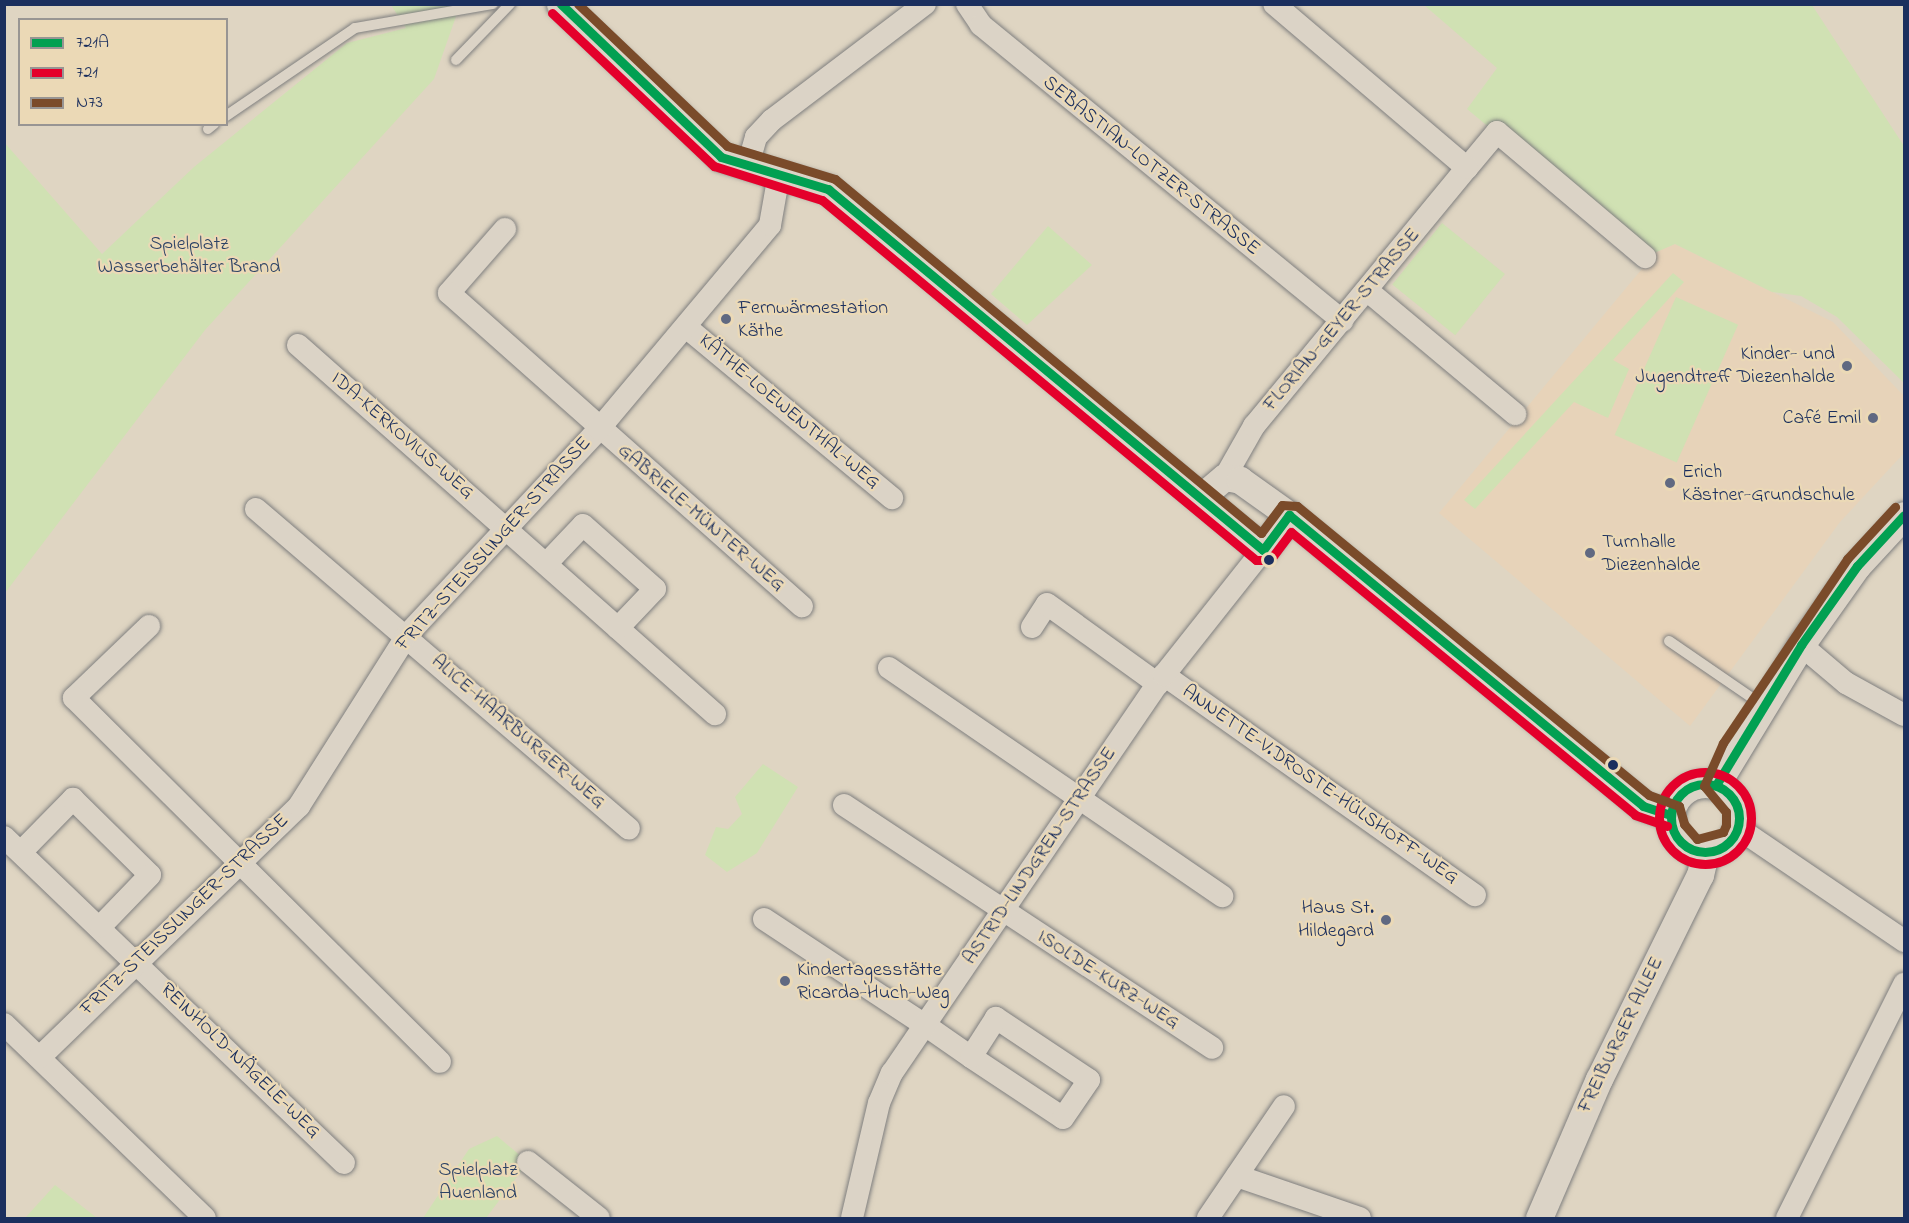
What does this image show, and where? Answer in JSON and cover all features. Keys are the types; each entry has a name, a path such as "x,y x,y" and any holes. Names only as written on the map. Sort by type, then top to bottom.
{"street":[{"path":"748,165 756,137 772,120 925,4"},
{"name":"SEBASTIAN-LOTZER-STRASSE","path":"967,4 981,25 1342,321"},
{"path":"1274,4 1467,168"},
{"path":"561,5 721,157 828,189 1202,496 1263,550 1289,515"},
{"name":"FLORIAN-GEYER-STRASSE","path":"1225,477 1254,426 1368,291 1497,132 1645,257"},
{"name":"FRITZ-STEISSLINGER-STRASSE","path":"40,1057 236,861 299,806 407,635 599,429 770,225 779,174"},
{"name":"GABRIELE-MÜNTER-WEG","path":"505,229 449,293 599,429 802,606"},
{"path":"1368,291 1515,414"},
{"name":"KÄTHE-LOEWENTHAL-WEG","path":"686,327 892,498"},
{"name":"IDA-KERKOVIUS-WEG","path":"298,345 715,714"},
{"path":"1202,496 1225,477 1254,487 1643,806 1671,815"},
{"name":"ALICE-HAARBURGER-WEG","path":"256,509 407,635 629,830"},
{"path":"1716,785 1761,704 1801,645 1857,566 1905,515"},
{"path":"546,563 583,525 655,589 618,628"},
{"name":"ASTRID-LINDGREN-STRASSE","path":"852,1218 879,1103 925,1025 1161,680 1263,550"},
{"name":"ANNETTE-V.DROSTE-HÜLSHOFF-WEG","path":"1032,627 1047,604 1475,895"},
{"path":"149,626 75,698 440,1062"},
{"path":"1801,645 1846,683 1905,715"},
{"path":"889,668 1080,796 1222,896"},
{"path":"1716,785 1733,797 1738,828 1732,841 1705,853 1680,841 1671,815 1686,789 1716,785"},
{"path":"22,851 73,799 150,875 101,926"},
{"name":"ISOLDE-KURZ-WEG","path":"844,805 1212,1048"},
{"path":"1738,828 1905,941"},
{"name":"REINHOLD-NÄGELE-WEG","path":"4,837 22,851 136,959 344,1163"},
{"name":"FREIBURGER ALLEE","path":"1539,1218 1599,1079 1700,875 1705,853"},
{"path":"764,919 925,1025 971,1057 1064,1118 1089,1080 996,1018 971,1057"},
{"path":"1786,1218 1905,984"},
{"path":"4,1024 205,1218"},
{"path":"1208,1218 1284,1106"},
{"path":"528,1162 599,1218"},
{"path":"1237,1176 1360,1218"}],"lane":[{"path":"228,115 355,28 494,4"},
{"path":"456,60 510,4"},
{"path":"1669,641 1761,704"}],"shaded area":[{"name":"Erich Kästner-Grundschule","path":"1675,244 1833,322 1904,396 1904,453 1840,522 1690,726 1439,513 1656,252"}],"green space":[{"name":"Spielplatz Wasserbehälter Brand","path":"391,5 460,5 434,79 205,330 5,593 4,142 102,254 194,167 347,43 406,28"},
{"path":"1424,5 1812,5 1904,146 1904,383 1837,317 1801,296 1772,292 1675,244 1645,257 1467,109 1497,68"},
{"path":"1442,223 1505,274 1455,335 1392,284"},
{"path":"1048,226 1092,265 1027,325 991,294"},
{"path":"1673,273 1684,282 1613,360 1629,369 1608,418 1574,402 1475,509 1464,500"},
{"path":"1676,297 1738,325 1677,463 1615,435"},
{"path":"763,764 798,787 757,853 727,872 705,855 716,827 728,829 742,814 735,797"},
{"name":"Spielplatz Auenland","path":"497,1136 528,1162 486,1218 423,1218 469,1149"},
{"path":"55,1185 97,1218 25,1218"}],"transit line":[{"name":"721A","path":"561,4 721,157 828,189 1263,550 1289,515 1643,806 1671,815"},
{"name":"N73","path":"578,4 727,146 835,179 1261,533 1282,505 1297,506 1649,795 1679,806 1684,824 1697,839 1723,832 1726,825 1726,812 1704,786 1723,743 1847,559 1895,507"},
{"name":"721","path":"552,13 714,166 822,200 1256,560 1270,560 1291,532 1635,815 1667,826"},
{"name":"721A","path":"1716,785 1801,645 1857,566 1904,515"},
{"name":"721","path":"1705,772 1723,775 1738,785 1748,800 1751,818 1748,836 1738,851 1723,861 1705,864 1687,861 1672,851 1662,836 1659,818 1662,800 1672,785 1687,775 1705,772"},
{"name":"721A","path":"1698,784 1712,784 1724,789 1734,799 1739,818 1734,837 1724,847 1712,852 1698,852 1686,847 1676,837 1671,825 1671,811 1676,799 1686,789 1698,784"}],"place":[{"name":"Fernwärmestation Käthe","path":"726,319"},
{"name":"Kinder- und Jugendtreff Diezenhalde","path":"1847,366"},
{"name":"Café Emil","path":"1873,418"},
{"name":"Erich Kästner-Grundschule","path":"1670,483"},
{"name":"Turnhalle Diezenhalde","path":"1590,553"},
{"name":"Haus St. Hildegard","path":"1386,920"},
{"name":"Kindertagesstätte Ricarda-Huch-Weg","path":"785,981"}]}
